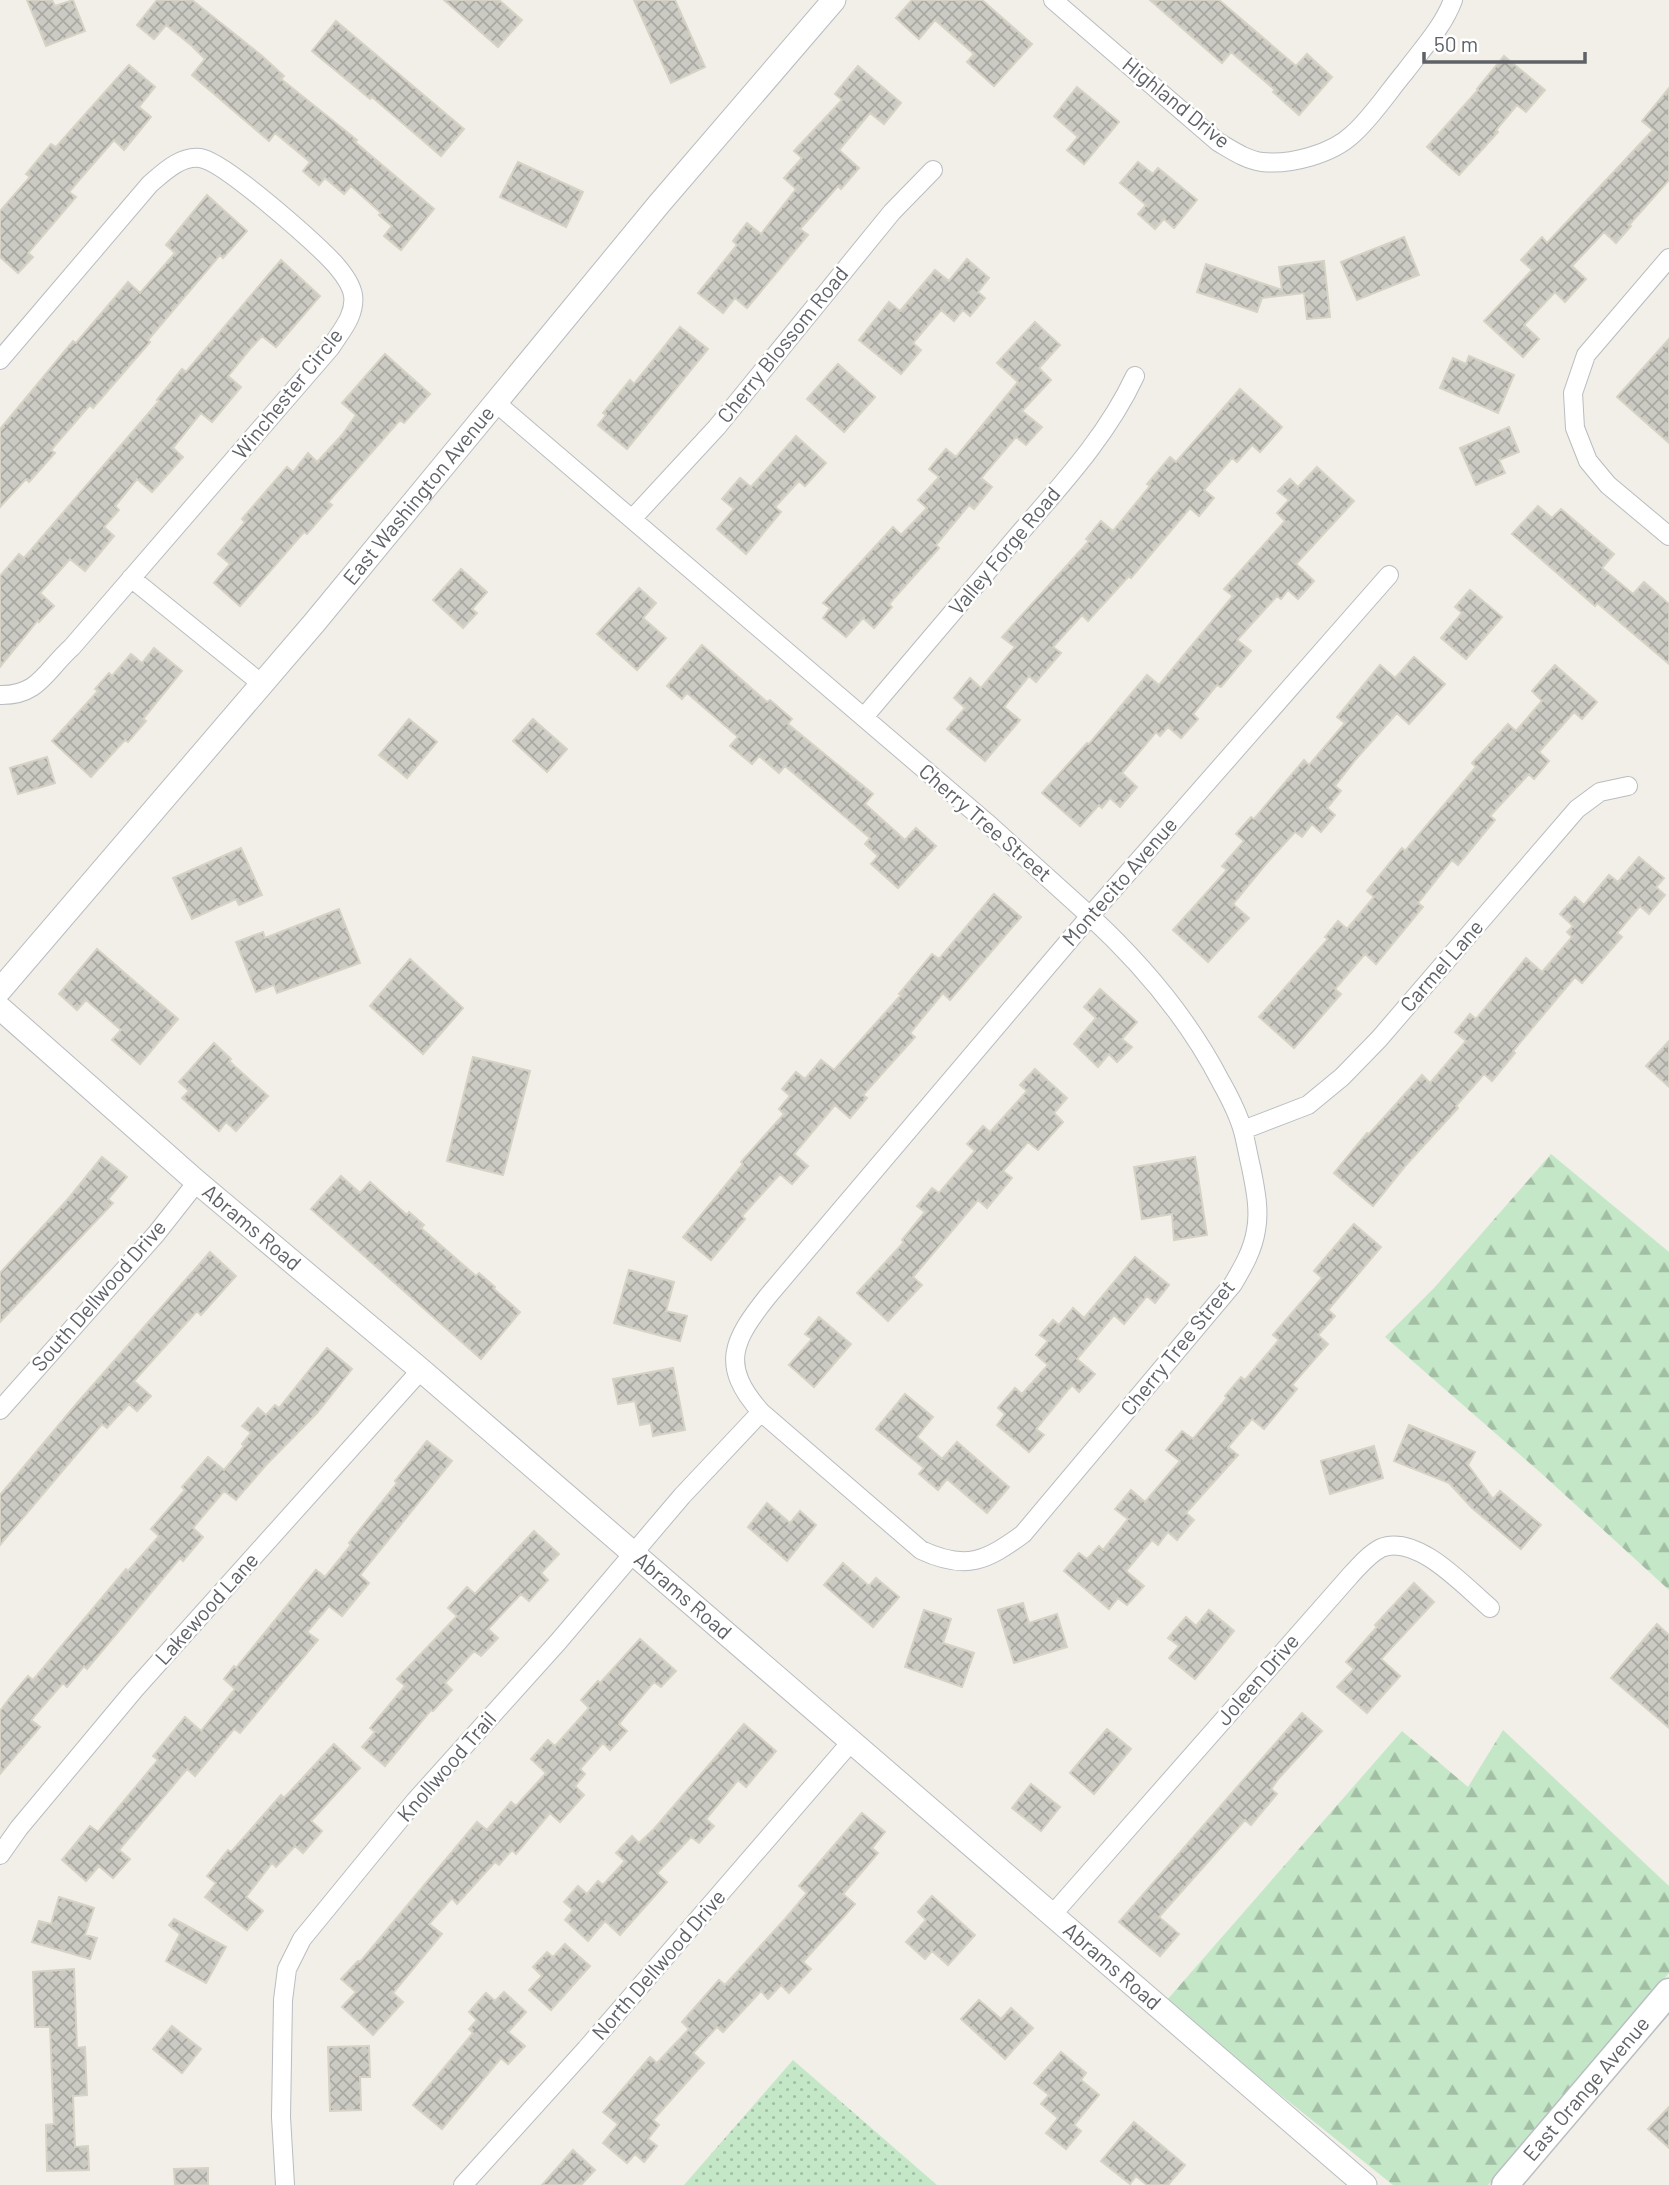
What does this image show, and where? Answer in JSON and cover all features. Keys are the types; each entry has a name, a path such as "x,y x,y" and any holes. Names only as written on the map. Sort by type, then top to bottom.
{"main road":[{"name":"East Orange Avenue","path":"1505,2185 1669,1992"}],"street":[{"name":"East Washington Avenue","path":"0,990 262,684 659,204 834,0"},
{"name":"Highland Drive","path":"1053,0 1218,142 1261,162 1282,162 1322,153 1351,136 1366,121 1436,32 1453,0"},
{"name":"Winchester Circle","path":"0,360 150,184 169,167 186,159 200,158 216,163 335,264 353,292 354,308 331,347 41,682 31,690 16,695 0,695"},
{"name":"Cherry Blossom Road","path":"632,519 717,427 892,212 933,170"},
{"path":"1669,258 1586,355 1573,393 1575,428 1588,461 1608,485 1669,536"},
{"name":"Valley Forge Road","path":"864,717 1102,433 1121,407 1135,376"},
{"name":"Cherry Tree Street","path":"495,402 986,822 1090,916 1156,982 1210,1059 1234,1106 1243,1130 1256,1194 1257,1227 1245,1264 1233,1284 1023,1534 994,1555 980,1560 956,1561 937,1558 921,1550 761,1412 747,1396 735,1371 733,1357 737,1341 746,1324 854,1194"},
{"name":"Montecito Avenue","path":"854,1194 1090,916 1389,575"},
{"path":"131,578 262,684"},
{"name":"Carmel Lane","path":"1243,1130 1308,1105 1342,1077 1380,1039 1577,809 1600,792 1628,786"},
{"name":"Abrams Road","path":"0,1009 197,1182 421,1370 1365,2185"},
{"name":"South Dellwood Drive","path":"0,1410 156,1234 197,1182"},
{"name":"Lakewood Lane","path":"0,1855 19,1828 135,1689 421,1370"},
{"name":"Knollwood Trail","path":"285,2185 281,2117 284,2000 287,1969 302,1939 415,1801 558,1642 682,1496 761,1412"},
{"name":"Joleen Drive","path":"1052,1915 1349,1577 1381,1548 1409,1546 1428,1556 1490,1608"},
{"name":"North Dellwood Drive","path":"463,2185 586,2049 851,1742"}],"green space":[{"path":"1551,1154 1669,1252 1669,1590 1542,1474 1385,1337 1434,1288"},
{"path":"1503,1730 1669,1886 1669,1973 1488,2185 1393,2185 1167,2000 1402,1731 1468,1787"},
{"path":"793,2060 937,2185 684,2185"}],"building":[{"path":"27,0 52,0 55,6 73,0 85,31 46,46"},
{"path":"157,0 192,0 261,55 284,76 281,79 357,140 355,142 434,209 401,250 384,236 392,226 351,186 344,194 325,178 319,185 303,171 310,162 275,133 269,141 192,75 205,59 192,46 166,25 154,39 137,25"},
{"path":"444,0 499,0 522,20 498,47"},
{"path":"634,0 675,0 705,67 671,83"},
{"path":"912,0 982,0 1032,44 994,86 967,62 974,54 935,20 919,39 896,18"},
{"path":"1150,0 1219,0 1296,66 1307,54 1332,77 1299,115 1231,52 1222,63"},
{"path":"336,21 464,129 441,156 372,97 370,99 312,51"},
{"path":"1504,56 1545,90 1526,112 1517,105 1496,130 1498,132 1459,175 1427,147 1478,90"},
{"path":"129,65 155,87 139,107 151,117 124,150 114,140 69,192 76,197 28,253 33,257 18,273 0,257 0,211 30,177 26,174 51,144 56,147"},
{"path":"858,66 901,103 884,124 870,113 839,150 859,168 841,189 838,186 800,229 808,235 747,308 735,298 723,313 698,293 737,245 733,241 747,223 761,234 796,189 784,178 802,158 794,151 842,100 835,94"},
{"path":"1077,87 1119,122 1084,164 1067,150 1078,137 1054,116"},
{"path":"1669,88 1669,180 1616,243 1604,232 1572,266 1586,279 1565,302 1555,292 1524,325 1539,339 1523,357 1484,321 1532,270 1521,260 1542,237 1547,243 1653,130 1642,121"},
{"path":"518,162 583,192 566,227 500,197"},
{"path":"1138,162 1153,174 1158,168 1197,200 1174,228 1164,219 1155,229 1138,214 1146,205 1120,183"},
{"path":"207,195 247,231 223,258 220,255 93,408 90,405 51,450 55,453 29,482 26,479 0,507 0,429 73,341 76,343 128,282 140,293 175,253 166,245"},
{"path":"1404,237 1419,275 1357,300 1341,262"},
{"path":"967,259 989,278 978,292 985,298 970,316 963,310 954,321 941,310 913,343 921,350 901,374 859,340 889,302 900,311 935,270 949,281"},
{"path":"281,260 320,296 276,347 262,336 250,349 228,376 241,387 212,422 201,413 173,448 183,457 152,492 137,479 115,506 119,510 104,527 114,536 85,571 70,559 40,593 54,606 39,622 38,620 0,667 0,576 19,554 24,558 159,401 157,400 182,369 186,372"},
{"path":"1324,261 1330,317 1307,319 1304,293 1262,298 1257,312 1197,292 1206,264 1282,290 1279,267"},
{"path":"1035,322 1060,345 1039,368 1051,380 1022,411 1042,427 1026,445 1016,437 981,478 992,487 974,509 969,505 936,545 939,548 889,604 892,607 874,628 863,618 846,637 823,618 830,608 823,603 893,527 901,535 927,508 918,500 939,477 929,469 946,449 956,457 1018,382 997,363"},
{"path":"680,327 708,349 627,449 598,425 606,415 603,413 630,380 634,384"},
{"path":"1669,339 1669,443 1617,397"},
{"path":"385,354 430,394 404,423 400,420 328,502 332,505 307,534 304,532 240,606 214,583 230,564 218,554 245,522 242,519 287,467 293,472 308,453 317,462 342,435 356,415 342,403"},
{"path":"1469,356 1514,375 1498,413 1440,388 1453,358 1466,364"},
{"path":"838,364 875,397 844,432 807,399"},
{"path":"1240,389 1282,427 1260,452 1252,445 1237,462 1232,458 1204,490 1214,498 1199,516 1190,508 1131,578 1129,576 1088,621 1082,615 1053,647 1061,653 1036,682 1029,676 1004,707 1020,720 985,761 947,729 965,708 954,698 970,678 981,688 1015,647 1002,637 1089,541 1086,539 1101,521 1113,531 1170,457 1176,462"},
{"path":"1509,427 1519,452 1499,460 1505,473 1476,485 1460,448"},
{"path":"796,436 826,463 805,486 799,481 775,507 781,512 746,554 717,529 734,509 722,499 740,478 751,487"},
{"path":"1317,467 1354,501 1296,564 1314,581 1298,599 1288,590 1281,599 1277,596 1237,640 1251,651 1221,687 1217,685 1193,714 1198,719 1181,738 1168,727 1160,736 1156,732 1122,773 1137,787 1120,807 1110,798 1102,808 1099,805 1080,826 1042,793 1087,743 1089,744 1147,675 1159,685 1233,596 1224,589 1285,521 1277,513 1289,500 1278,491 1290,479 1298,487"},
{"path":"1538,506 1552,518 1561,509 1614,554 1602,568 1633,594 1644,582 1669,604 1669,664 1597,603 1595,606 1512,534"},
{"path":"461,569 487,592 472,609 477,613 463,628 433,600"},
{"path":"639,588 656,603 643,618 666,638 637,670 597,634"},
{"path":"1470,590 1502,617 1466,659 1441,638 1462,613 1455,607"},
{"path":"702,645 767,702 770,700 792,719 788,724 873,794 865,804 905,840 916,828 936,846 898,888 871,864 878,856 865,844 870,838 785,766 779,773 759,756 752,764 730,746 738,737 687,693 682,699 667,686"},
{"path":"154,648 182,671 128,742 125,740 91,777 52,741 98,691 95,689 109,673 112,676 131,654 142,663"},
{"path":"1414,657 1445,684 1409,724 1397,713 1356,759 1335,786 1341,791 1327,808 1335,815 1321,832 1312,824 1302,837 1295,832 1265,865 1233,904 1249,918 1208,962 1173,930 1227,870 1222,866 1244,841 1236,834 1251,817 1254,819 1304,760 1309,765 1345,723 1337,717 1380,665 1395,678"},
{"path":"1555,665 1597,702 1582,719 1574,712 1539,752 1549,761 1534,779 1529,774 1490,816 1495,820 1458,865 1452,860 1418,903 1423,907 1376,964 1365,954 1335,989 1341,994 1294,1048 1259,1017 1328,939 1325,937 1338,921 1347,929 1374,897 1367,891 1402,848 1405,851 1476,767 1472,763 1508,724 1516,731 1542,701 1532,691"},
{"path":"409,719 437,742 407,778 379,755"},
{"path":"533,719 567,749 547,772 513,741"},
{"path":"47,757 55,783 18,794 10,768"},
{"path":"241,848 262,895 239,905 236,899 192,919 173,878"},
{"path":"1639,857 1664,878 1656,887 1665,895 1649,914 1640,906 1617,933 1622,937 1582,983 1575,977 1513,1051 1515,1053 1492,1081 1484,1074 1373,1206 1334,1173 1367,1133 1369,1134 1422,1075 1430,1083 1466,1041 1455,1032 1470,1014 1476,1019 1526,958 1542,972 1572,937 1567,932 1573,926 1560,914 1575,897 1584,905 1609,875 1618,882"},
{"path":"994,894 1021,917 950,1000 943,993 910,1033 915,1037 863,1095 867,1098 850,1118 835,1105 794,1154 808,1166 792,1184 780,1174 742,1216 745,1219 711,1260 683,1237 743,1164 741,1162 784,1114 779,1109 790,1096 782,1089 796,1072 805,1079 821,1060 834,1070 901,995 899,994 932,954 939,959"},
{"path":"339,909 360,963 277,993 274,985 256,992 236,942 263,932 265,938"},
{"path":"97,949 178,1019 140,1064 112,1040 121,1030 86,1000 77,1010 59,994"},
{"path":"410,959 463,1008 423,1054 370,1006"},
{"path":"1100,989 1137,1022 1122,1039 1132,1047 1117,1062 1109,1054 1098,1067 1074,1044 1096,1018 1084,1007"},
{"path":"1669,1041 1669,1087 1646,1066"},
{"path":"214,1043 231,1059 229,1061 268,1096 236,1131 226,1122 219,1131 182,1098 189,1091 179,1082"},
{"path":"473,1057 530,1071 503,1175 447,1161"},
{"path":"1035,1069 1067,1098 1054,1113 1063,1122 1038,1150 1028,1142 1003,1171 1012,1178 987,1208 978,1200 913,1277 922,1285 888,1321 857,1293 904,1242 902,1240 925,1212 917,1206 932,1188 939,1193 975,1151 967,1144 983,1126 990,1132 1027,1091 1020,1085"},
{"path":"102,1157 127,1177 108,1199 113,1203 0,1322 0,1273 68,1199"},
{"path":"1195,1157 1207,1235 1174,1240 1172,1214 1142,1219 1134,1167"},
{"path":"341,1176 360,1193 370,1182 407,1215 409,1212 424,1225 421,1228 476,1276 479,1273 520,1312 481,1359 311,1209"},
{"path":"1354,1224 1381,1247 1328,1310 1335,1316 1318,1335 1328,1344 1292,1385 1297,1389 1264,1429 1252,1419 1228,1447 1238,1455 1186,1513 1194,1520 1177,1540 1168,1532 1158,1545 1152,1540 1126,1571 1144,1586 1127,1605 1118,1598 1109,1609 1064,1571 1079,1553 1087,1559 1099,1546 1103,1550 1128,1519 1115,1509 1131,1490 1145,1502 1180,1461 1166,1450 1182,1431 1193,1439 1241,1377 1245,1380 1279,1340 1273,1335 1322,1278 1314,1271"},
{"path":"210,1252 236,1276 201,1315 197,1311 134,1381 151,1396 137,1411 129,1404 107,1428 102,1424 0,1545 0,1495"},
{"path":"1135,1257 1169,1285 1155,1303 1147,1296 1124,1324 1114,1315 1077,1359 1095,1374 1079,1392 1072,1385 1036,1429 1044,1435 1029,1452 997,1425 1005,1414 998,1408 1015,1388 1022,1394 1048,1365 1036,1355 1048,1341 1040,1335 1053,1320 1059,1325 1073,1308 1084,1318"},
{"path":"629,1270 674,1282 666,1311 687,1316 680,1341 614,1323"},
{"path":"819,1317 851,1344 814,1387 789,1365 812,1339 805,1334"},
{"path":"327,1348 352,1369 317,1413 236,1500 224,1491 193,1528 203,1537 183,1561 180,1558 87,1669 84,1666 67,1687 63,1683 31,1720 40,1727 0,1774 0,1711 12,1695 28,1676 33,1680 126,1569 128,1571 159,1536 151,1529 185,1490 182,1487 208,1457 224,1470 251,1433 242,1426 258,1408 266,1415 275,1405 279,1408"},
{"path":"673,1368 685,1430 653,1436 651,1423 640,1425 635,1401 618,1404 613,1379"},
{"path":"905,1394 933,1417 917,1437 942,1459 957,1442 1009,1487 987,1513 947,1479 938,1490 919,1474 924,1468 876,1429"},
{"path":"1409,1425 1475,1452 1468,1465 1493,1499 1500,1491 1541,1525 1521,1549 1472,1508 1449,1483 1394,1461"},
{"path":"427,1441 452,1461 360,1575 369,1583 342,1616 329,1606 307,1632 318,1640 240,1733 234,1729 195,1776 187,1769 119,1850 130,1859 113,1878 99,1866 86,1881 62,1860 90,1826 98,1832 158,1760 153,1756 185,1717 201,1731 235,1689 224,1679 234,1666 236,1668 316,1570 325,1577"},
{"path":"1374,1446 1383,1478 1330,1494 1321,1461"},
{"path":"767,1503 790,1523 800,1511 816,1525 787,1561 748,1527"},
{"path":"534,1531 559,1554 541,1573 548,1580 529,1601 521,1594 488,1629 498,1638 481,1656 474,1651 445,1683 452,1690 433,1711 431,1710 385,1766 362,1747 375,1732 370,1728 405,1686 397,1679 457,1616 448,1608 467,1587 475,1594"},
{"path":"843,1563 869,1586 876,1578 899,1597 873,1627 824,1585"},
{"path":"1414,1583 1434,1602 1381,1659 1400,1676 1367,1713 1337,1687 1354,1669 1346,1662 1377,1627 1375,1625"},
{"path":"1023,1603 1029,1623 1057,1614 1067,1647 1014,1663 998,1610"},
{"path":"924,1610 951,1619 943,1643 974,1653 962,1687 905,1667"},
{"path":"1209,1610 1234,1631 1195,1679 1169,1658 1179,1646 1168,1638 1186,1617 1196,1626"},
{"path":"1657,1624 1669,1635 1669,1728 1611,1678"},
{"path":"640,1639 676,1671 661,1687 654,1682 630,1710 619,1724 627,1731 610,1750 603,1743 580,1769 585,1774 575,1786 584,1795 560,1822 550,1813 516,1854 512,1850 499,1865 495,1862 457,1904 452,1898 429,1924 442,1934 393,1993 403,2002 373,2035 342,2007 356,1992 341,1979 360,1962 477,1822 487,1830 511,1802 516,1806 546,1773 531,1759 548,1740 555,1746 589,1708 581,1700"},
{"path":"1302,1713 1322,1731 1279,1778 1271,1789 1277,1794 1251,1825 1245,1820 1159,1917 1179,1934 1160,1956 1119,1922"},
{"path":"744,1724 776,1751 746,1787 738,1780 706,1819 714,1826 699,1843 691,1837 657,1873 667,1882 620,1935 605,1921 588,1941 565,1920 573,1910 564,1902 578,1886 587,1894 598,1881 603,1885 625,1861 616,1853 632,1836 639,1843 654,1829"},
{"path":"1107,1729 1131,1749 1094,1794 1070,1773"},
{"path":"334,1744 360,1768 311,1821 322,1831 303,1853 295,1846 276,1867 272,1863 246,1897 263,1911 247,1930 205,1897 216,1883 207,1876 228,1850 231,1852 281,1795 284,1798"},
{"path":"1031,1784 1060,1807 1041,1831 1012,1808"},
{"path":"862,1813 885,1832 872,1848 878,1853 843,1894 855,1904 803,1962 811,1969 789,1993 781,1985 768,1999 761,1991 723,2032 717,2027 693,2053 704,2063 653,2120 659,2125 648,2139 657,2146 644,2162 635,2154 627,2163 603,2143 618,2124 603,2112 650,2057 657,2063 689,2029 682,2022 719,1980 725,1985 785,1919 807,1893 799,1886"},
{"path":"932,1896 975,1935 948,1965 932,1951 925,1959 906,1942 926,1920 918,1912"},
{"path":"59,1897 94,1908 85,1935 97,1938 90,1959 32,1942 39,1921 51,1924"},
{"path":"174,1919 226,1947 206,1983 166,1961 180,1934 169,1925"},
{"path":"565,1944 590,1966 551,2010 529,1990 542,1976 533,1967 547,1952 553,1957"},
{"path":"74,1969 77,2048 85,2047 87,2095 73,2096 75,2147 88,2146 89,2170 47,2171 46,2125 54,2124 50,2027 35,2027 33,1972"},
{"path":"504,1992 526,2012 508,2032 525,2046 508,2064 501,2058 442,2129 413,2105 473,2033 469,2029 477,2020 469,2012 486,1993 495,2001"},
{"path":"979,2000 1001,2019 1011,2008 1033,2028 1005,2059 961,2019"},
{"path":"172,2026 201,2049 182,2073 153,2049"},
{"path":"369,2046 370,2077 360,2077 361,2110 330,2111 328,2047"},
{"path":"1061,2052 1086,2073 1081,2080 1099,2095 1074,2125 1081,2131 1066,2149 1046,2133 1058,2118 1041,2104 1049,2095 1034,2083"},
{"path":"1669,2107 1669,2148 1648,2129"},
{"path":"1134,2122 1185,2165 1168,2185 1147,2185 1136,2176 1130,2184 1101,2161"},
{"path":"573,2150 595,2170 581,2185 542,2185"},
{"path":"208,2168 208,2185 175,2185 174,2169"}]}
